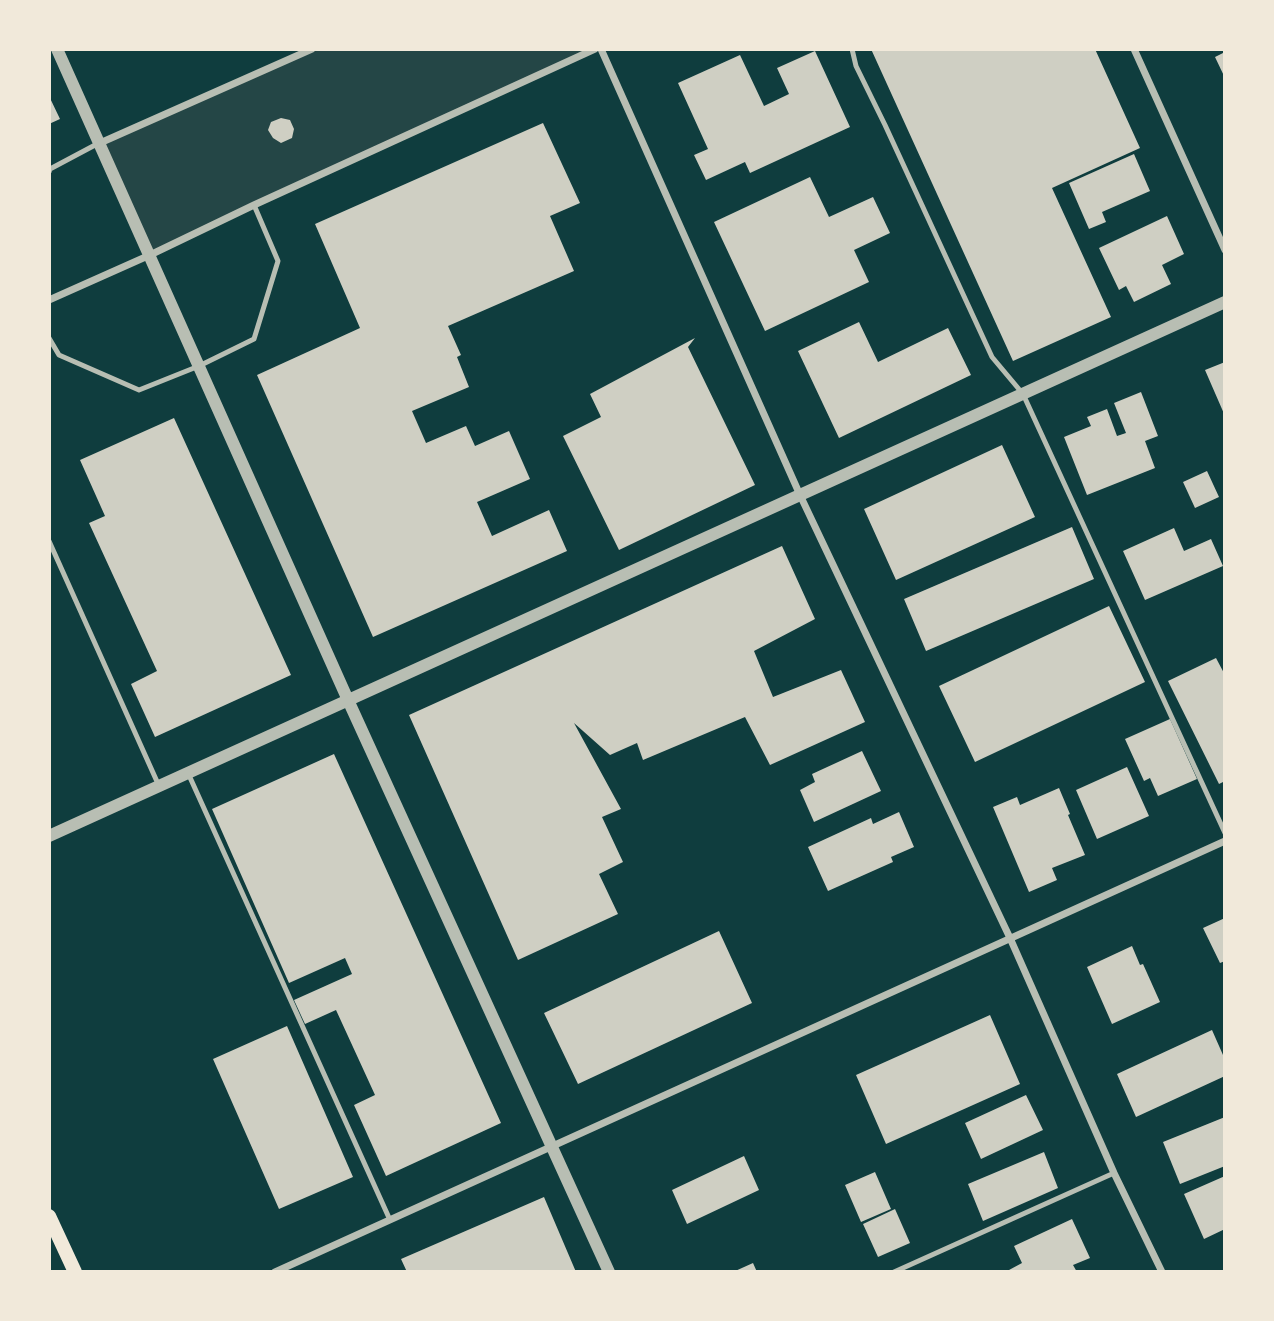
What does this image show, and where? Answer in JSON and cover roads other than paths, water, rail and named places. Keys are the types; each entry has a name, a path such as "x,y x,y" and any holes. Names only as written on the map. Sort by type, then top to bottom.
{"main road":[{"path":"49,1216 75,1272"}],"street":[{"path":"57,49 348,700 609,1272"},
{"path":"100,143 312,49"},
{"path":"49,300 595,49"},
{"path":"601,49 800,495 1010,938 1114,1173 1162,1272"},
{"path":"1134,49 1225,250"},
{"path":"49,836 1225,302"},
{"path":"275,1272 1225,841"}],"lane":[{"path":"852,49 856,66 992,357 1023,394 1225,833"},
{"path":"49,172 50,169 100,143"},
{"path":"49,338 59,355 139,390 199,366 254,339 278,261 254,205"},
{"path":"49,541 159,786"},
{"path":"188,773 390,1220"},
{"path":"894,1272 1114,1173"}]}
